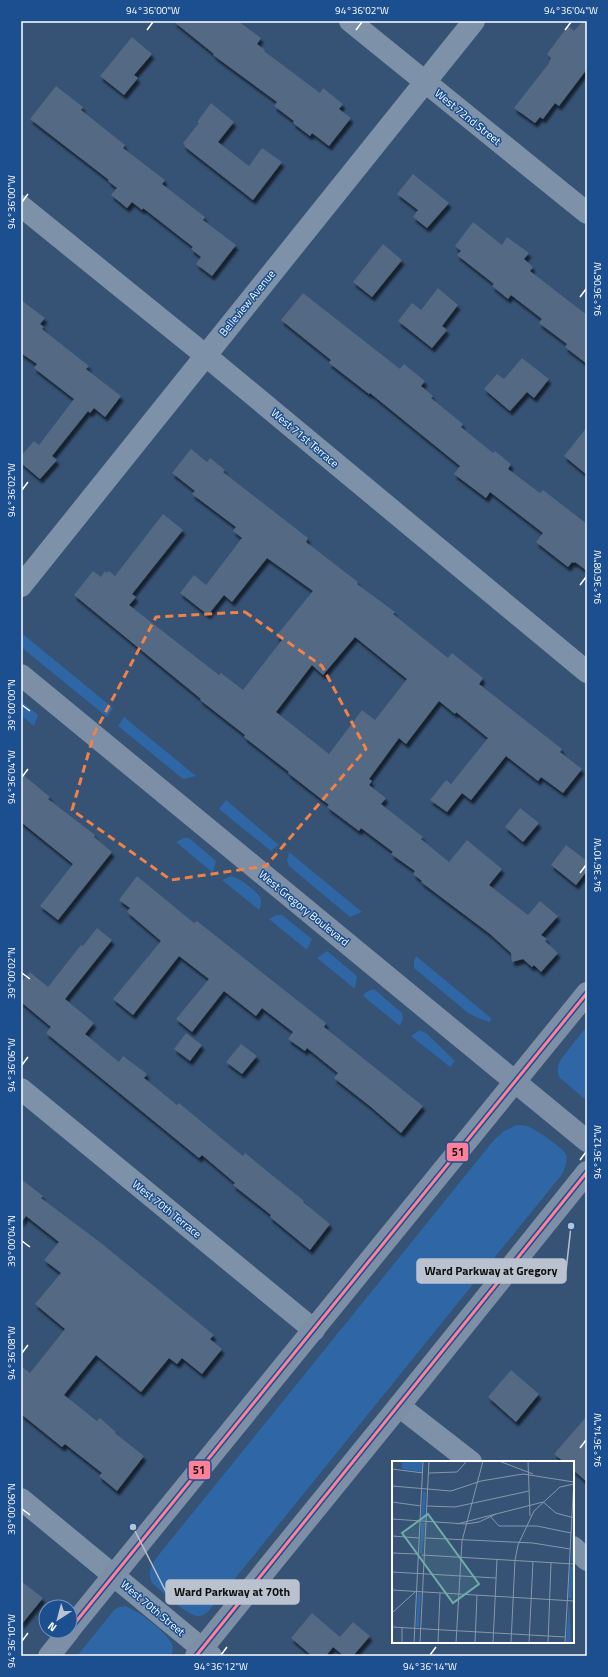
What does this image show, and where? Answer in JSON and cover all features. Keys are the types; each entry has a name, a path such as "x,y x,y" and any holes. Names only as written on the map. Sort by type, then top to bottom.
{"main road":[{"name":"West Gregory Boulevard","path":"21,675 587,1141"},
{"path":"78,1619 587,993"},
{"path":"203,1654 399,1406 587,1172"},
{"path":"48,1656 62,1639"}],"street":[{"name":"West 72nd Street","path":"350,21 587,213"},
{"name":"Belleview Avenue","path":"21,586 474,21"},
{"name":"West 71st Terrace","path":"21,206 587,672"},
{"name":"West 70th Terrace","path":"21,1089 314,1330"},
{"path":"399,1406 470,1461"},
{"name":"West 70th Street","path":"21,1499 114,1575 203,1654"},
{"path":"574,1548 587,1560"}],"highlighted area":[{"path":"245,612 322,666 366,749 266,866 171,880 72,810 94,734 156,617"}],"shaded area":[{"path":"24,635 113,708 107,717 21,647 21,638"},
{"path":"21,701 38,715 34,726 21,715"},
{"path":"124,717 196,776 183,779 118,726"},
{"path":"226,800 279,845 271,851 219,809"},
{"path":"184,838 189,838 216,861 213,873 176,842"},
{"path":"289,852 362,912 350,917 289,866 287,861"},
{"path":"231,876 258,894 261,902 259,910 222,880"},
{"path":"277,915 282,915 312,939 307,950 269,919"},
{"path":"327,951 357,976 355,989 317,958"},
{"path":"416,956 491,1018 490,1022 468,1013 414,968"},
{"path":"374,989 402,1013 403,1019 400,1026 363,996 366,992"},
{"path":"587,1026 587,1101 559,1077 558,1070 561,1059"},
{"path":"420,1030 427,1034 455,1061 450,1067 411,1036"},
{"path":"517,1125 525,1125 531,1128 548,1138 564,1151 567,1159 563,1173 210,1610 199,1616 194,1615 182,1608 152,1583 150,1570 157,1557 494,1140 504,1131"},
{"path":"125,1606 144,1617 169,1639 173,1650 171,1656 77,1656 114,1610"}],"building":[{"path":"173,21 238,21 261,38 257,44 265,50 264,51 320,93 323,88 343,104 339,109 351,118 329,146 312,133 310,136 293,123 294,121 274,106 277,102 213,55 214,54"},
{"path":"583,21 587,21 587,69 559,106 555,103 543,119 540,117 535,123 514,108 549,63 551,58 547,54 568,26 574,31"},
{"path":"132,37 152,54 134,75 138,78 124,95 100,76"},
{"path":"56,86 83,107 81,110 125,145 123,148 165,180 162,184 205,217 203,220 236,245 212,276 196,264 201,257 191,249 193,247 143,208 142,210 132,202 127,208 111,195 117,188 108,181 109,180 30,119"},
{"path":"211,103 234,122 218,142 249,166 262,148 282,162 253,200 184,146 185,145 183,143 199,123 197,122"},
{"path":"413,174 449,203 427,228 413,217 418,210 397,194"},
{"path":"473,222 502,245 507,237 529,253 524,259 533,267 530,271 587,315 587,364 565,347 567,344 539,323 542,319 511,295 508,299 492,286 494,284 457,255 461,251 455,246"},
{"path":"383,244 402,260 372,297 353,282"},
{"path":"438,288 458,305 442,326 447,330 432,348 398,321 412,303 421,310"},
{"path":"303,293 400,369 404,364 425,381 421,386 433,396 431,398 463,424 461,427 493,453 495,451 511,464 508,469 540,493 543,490 587,524 587,571 575,562 572,562 568,567 536,542 543,533 490,492 486,498 454,474 460,466 370,393 369,394 329,363 331,360 281,320"},
{"path":"21,300 45,318 40,324 44,327 42,329 89,366 86,369 121,396 105,417 94,408 90,413 88,411 52,456 57,460 40,479 21,463 21,456 34,441 39,445 74,399 34,368 37,364 21,353"},
{"path":"522,358 549,379 534,398 527,392 510,411 484,389 497,374 504,379"},
{"path":"587,427 587,475 564,456"},
{"path":"191,449 207,462 210,458 225,470 223,472 308,538 306,542 358,582 357,584 395,612 393,614 448,658 452,653 483,678 479,684 562,749 560,752 582,769 563,793 541,777 538,781 506,756 471,800 462,793 447,812 430,800 446,780 451,784 488,738 456,712 455,714 439,701 406,744 399,738 369,779 372,781 369,785 386,798 381,804 423,837 421,839 449,862 467,840 502,869 489,885 528,915 540,901 558,916 541,935 547,939 545,941 558,953 541,972 534,965 532,967 523,959 512,962 511,953 490,934 421,882 422,881 413,874 415,871 391,854 393,852 361,828 359,831 327,807 329,805 244,737 245,735 200,700 201,699 74,595 93,571 101,577 105,571 107,573 109,571 115,576 163,514 183,530 132,594 136,597 129,605 219,675 221,673 243,690 282,640 276,636 313,591 267,558 232,602 224,595 208,615 180,593 194,575 206,585 242,538 233,531 236,527 192,494 195,491 172,473","holes":["355,637 407,679 375,720 362,710 329,754 276,712 312,665 323,675"]},
{"path":"21,773 50,797 48,799 95,835 94,837 112,852 58,920 40,906 73,864 21,822"},
{"path":"520,808 539,823 523,842 505,827"},
{"path":"566,845 587,861 587,871 576,885 551,865"},
{"path":"137,876 194,923 197,921 326,1023 324,1027 423,1106 401,1133 334,1078 338,1073 307,1048 305,1051 288,1039 293,1032 262,1008 256,1016 224,991 192,1032 176,1019 209,979 179,956 133,1015 113,999 161,941 127,912 130,908 119,900"},
{"path":"97,928 112,940 65,999 94,1023 85,1034 119,1062 123,1056 147,1074 144,1078 177,1105 179,1103 243,1156 245,1153 330,1224 310,1250 270,1217 271,1215 233,1185 235,1183 202,1155 199,1158 46,1033 51,1027 21,1002 21,982 30,972 48,987 81,945 83,946"},
{"path":"186,1033 202,1045 190,1061 174,1049"},
{"path":"241,1044 257,1056 242,1074 226,1062"},
{"path":"21,1179 43,1196 41,1198 101,1243 214,1335 210,1339 222,1349 202,1374 182,1358 177,1364 169,1358 141,1392 96,1355 64,1395 97,1421 100,1418 116,1432 115,1433 144,1456 117,1491 99,1476 102,1473 65,1444 62,1447 21,1414 21,1366 30,1373 65,1329 35,1304 61,1273 44,1260 59,1242 26,1216 21,1223"},
{"path":"511,1370 539,1394 516,1422 488,1397"},
{"path":"587,1416 587,1482 574,1471 574,1461 563,1461 554,1454"},
{"path":"21,1581 43,1598 38,1599 38,1604 21,1625"},
{"path":"312,1613 340,1637 353,1622 370,1636 353,1656 344,1656 333,1647 326,1656 312,1656 291,1638"}],"transit line":[{"name":"51","path":"78,1619 587,993"},
{"name":"51","path":"196,1656 587,1172"}],"place":[{"name":"Ward Parkway at Gregory","path":"571,1226"},
{"name":"Ward Parkway at 70th","path":"133,1527"}]}
